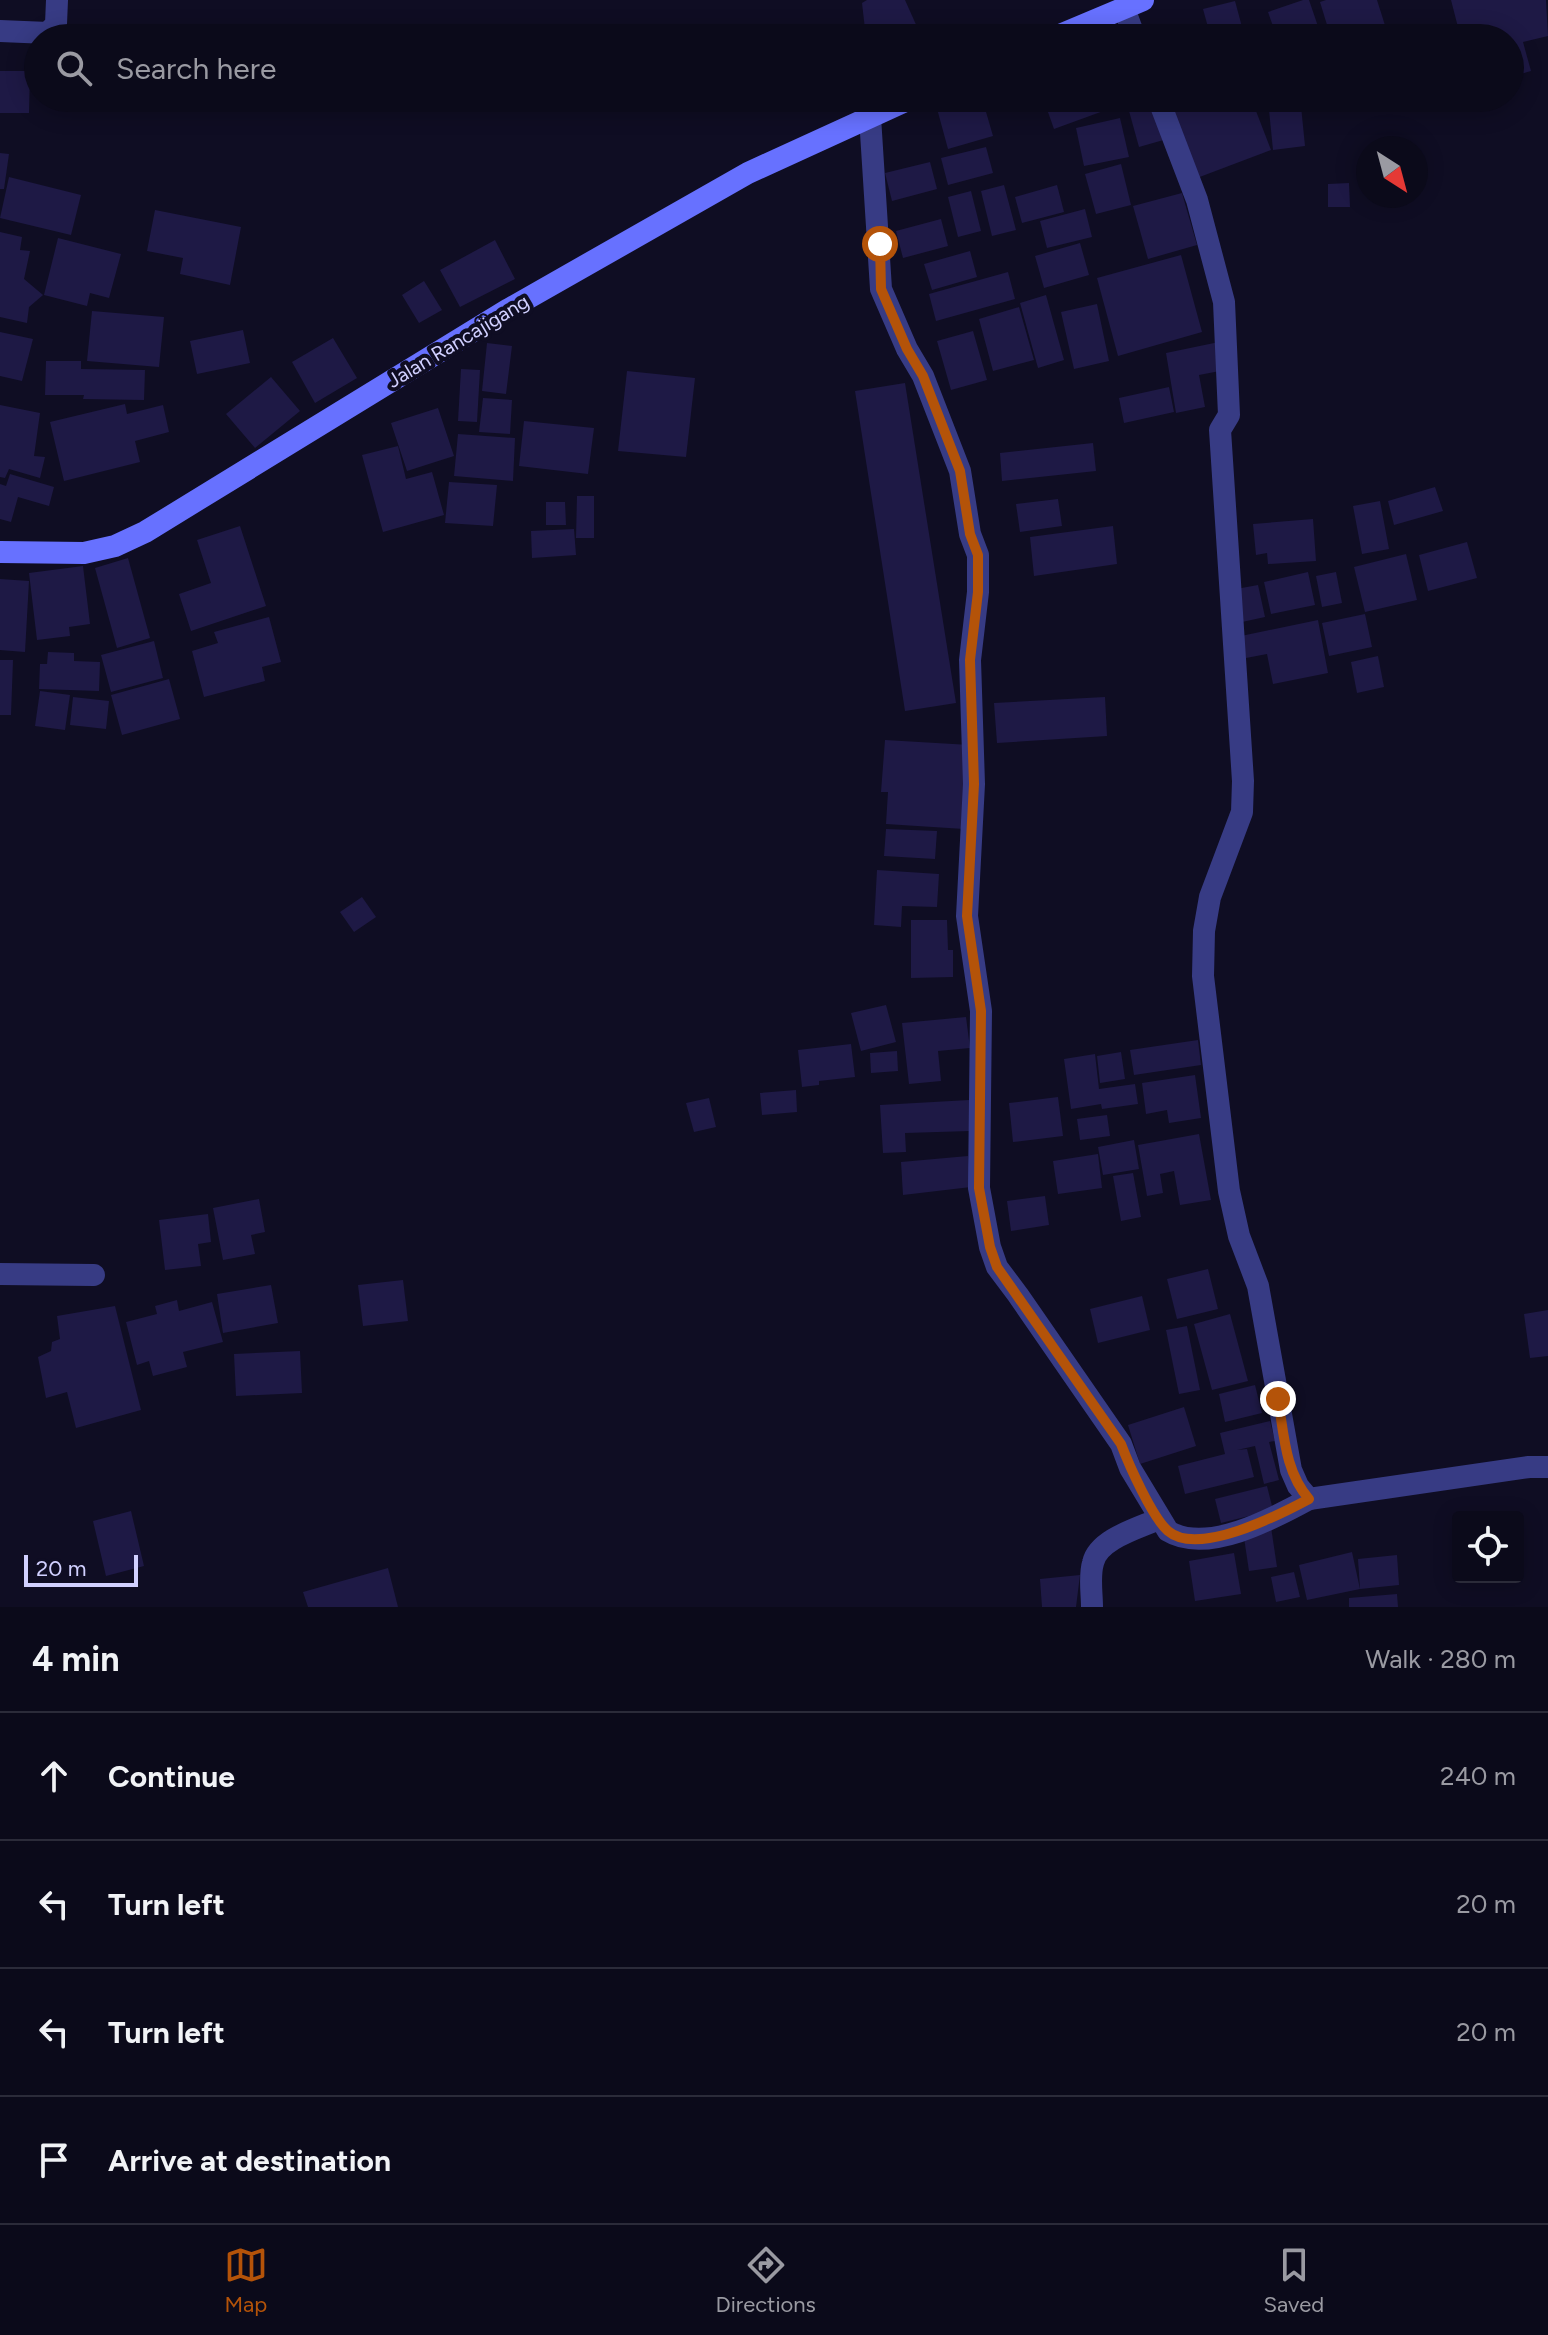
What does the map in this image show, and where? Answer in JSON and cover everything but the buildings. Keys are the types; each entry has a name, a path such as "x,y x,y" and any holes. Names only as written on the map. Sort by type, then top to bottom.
{"main road":[{"path":"1086,24 1134,4"},
{"name":"Jalan Rancajigang","path":"0,552 84,553 115,546 145,532 496,317 748,173 881,112"}],"street":[{"path":"56,24 57,0"},
{"path":"1134,4 1135,24"},
{"path":"0,31 24,32"},
{"path":"1163,112 1197,200 1224,302 1229,415 1220,430 1243,781 1242,812 1210,897 1204,931 1203,976 1229,1191 1239,1236 1258,1286 1291,1470 1298,1486 1309,1499"},
{"path":"870,117 881,289 907,349 923,376 960,471 970,534 978,555 978,592 970,660 974,784 967,916 981,1011 979,1188 997,1267 1121,1444 1130,1468 1159,1519 1176,1536 1206,1537 1237,1532 1269,1521 1309,1499 1529,1467 1548,1467"},
{"path":"0,1274 94,1275"},
{"path":"1092,1607 1092,1563 1097,1552 1159,1519"}],"route":[{"path":"880,244 881,289 907,349 923,376 960,471 970,534 978,555 978,592 970,660 974,784 967,916 981,1011 979,1188 990,1247 1005,1280 1121,1444 1130,1468 1162,1524 1176,1536 1206,1537 1237,1532 1269,1521 1309,1499 1298,1486 1291,1470 1278,1399"}]}
